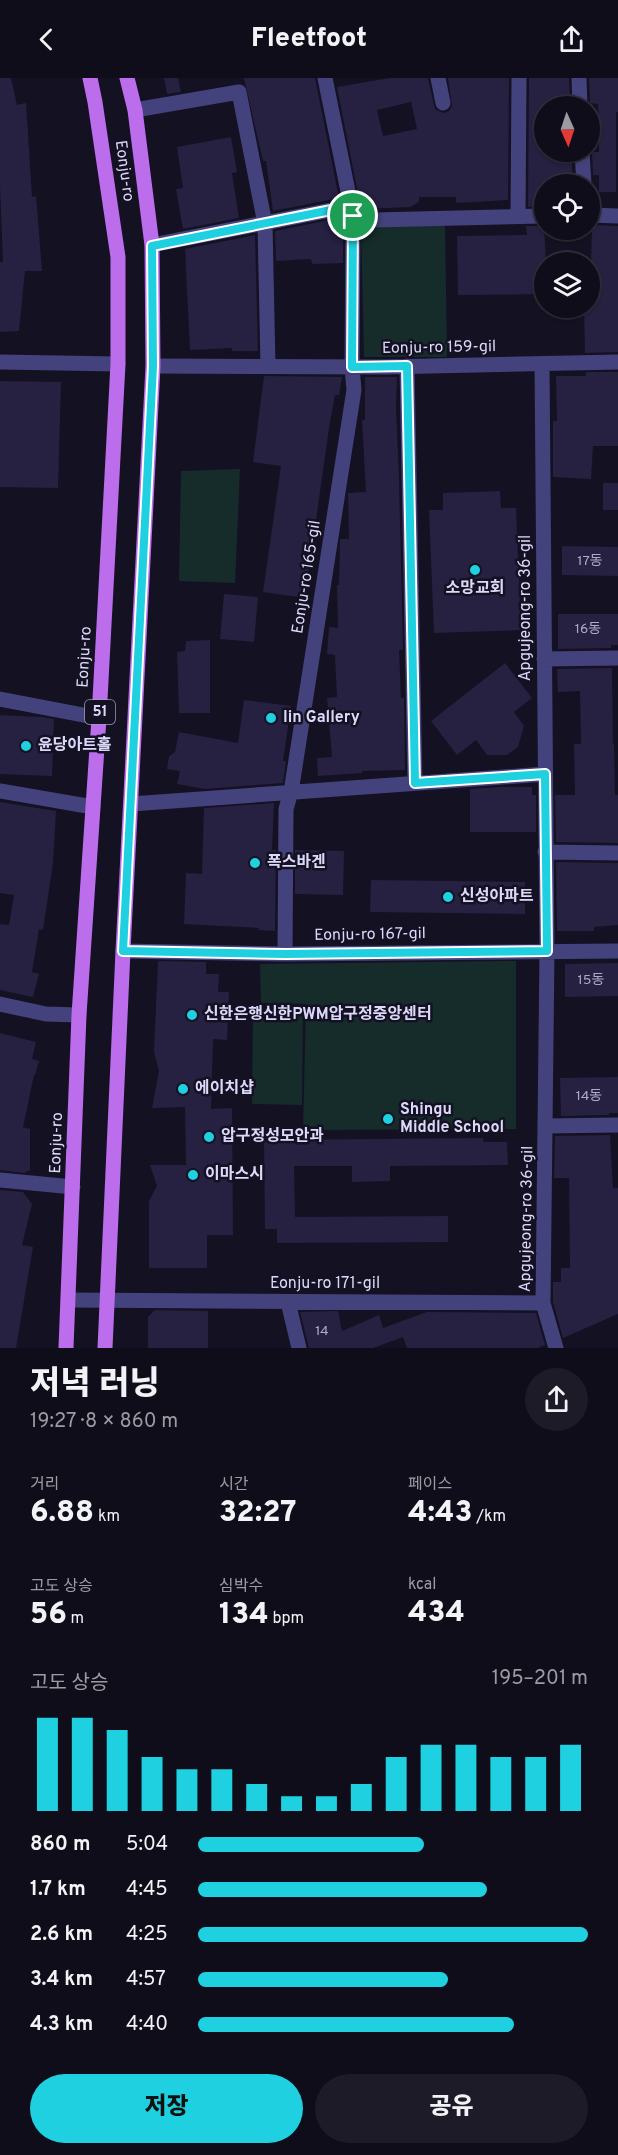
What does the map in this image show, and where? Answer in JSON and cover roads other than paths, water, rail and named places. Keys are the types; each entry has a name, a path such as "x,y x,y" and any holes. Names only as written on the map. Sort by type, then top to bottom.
{"main road":[{"name":"Eonju-ro","path":"66,1348 79,1015 99,718 118,364 118,258 90,78"},
{"name":"Eonju-ro","path":"105,1348 153,366 152,246 135,110 127,78"}],"street":[{"name":"Eonju-ro 165-gil","path":"285,954 286,809 291,792 354,390 352,367 353,216 325,78"},
{"path":"438,78 443,103"},
{"path":"518,216 519,78"},
{"path":"579,78 580,96"},
{"path":"135,110 239,92 264,224 268,366"},
{"path":"152,246 341,208 353,216 374,220 534,216"},
{"path":"600,215 618,216"},
{"path":"0,362 118,364"},
{"name":"Eonju-ro 159-gil","path":"153,366 352,367 618,362"},
{"name":"Apgujeong-ro 36-gil","path":"542,364 547,951 543,1303 556,1348"},
{"path":"407,366 415,783"},
{"path":"544,659 618,658"},
{"path":"0,699 99,718"},
{"path":"131,804 545,774"},
{"path":"0,791 93,807"},
{"path":"545,852 618,853"},
{"name":"Eonju-ro 167-gil","path":"123,951 285,954 618,951"},
{"path":"0,1004 46,1014 79,1015"},
{"name":"Apgujeong-ro 36-gil","path":"546,1126 618,1125"},
{"path":"0,1180 73,1187"},
{"name":"Eonju-ro 171-gil","path":"68,1300 543,1303"},
{"path":"288,1302 299,1348"}],"place":[{"name":"소망교회","path":"475,570"},
{"name":"Iin Gallery","path":"271,718"},
{"name":"윤당아트홀","path":"26,746"},
{"name":"폭스바겐","path":"255,863"},
{"name":"신성아파트","path":"448,897"},
{"name":"신한은행신한PWM압구정중앙센터","path":"192,1015"},
{"name":"에이치샵","path":"183,1089"},
{"name":"Shingu Middle School","path":"388,1119"},
{"name":"압구정성모안과","path":"209,1137"},
{"name":"이마스시","path":"193,1175"}]}
